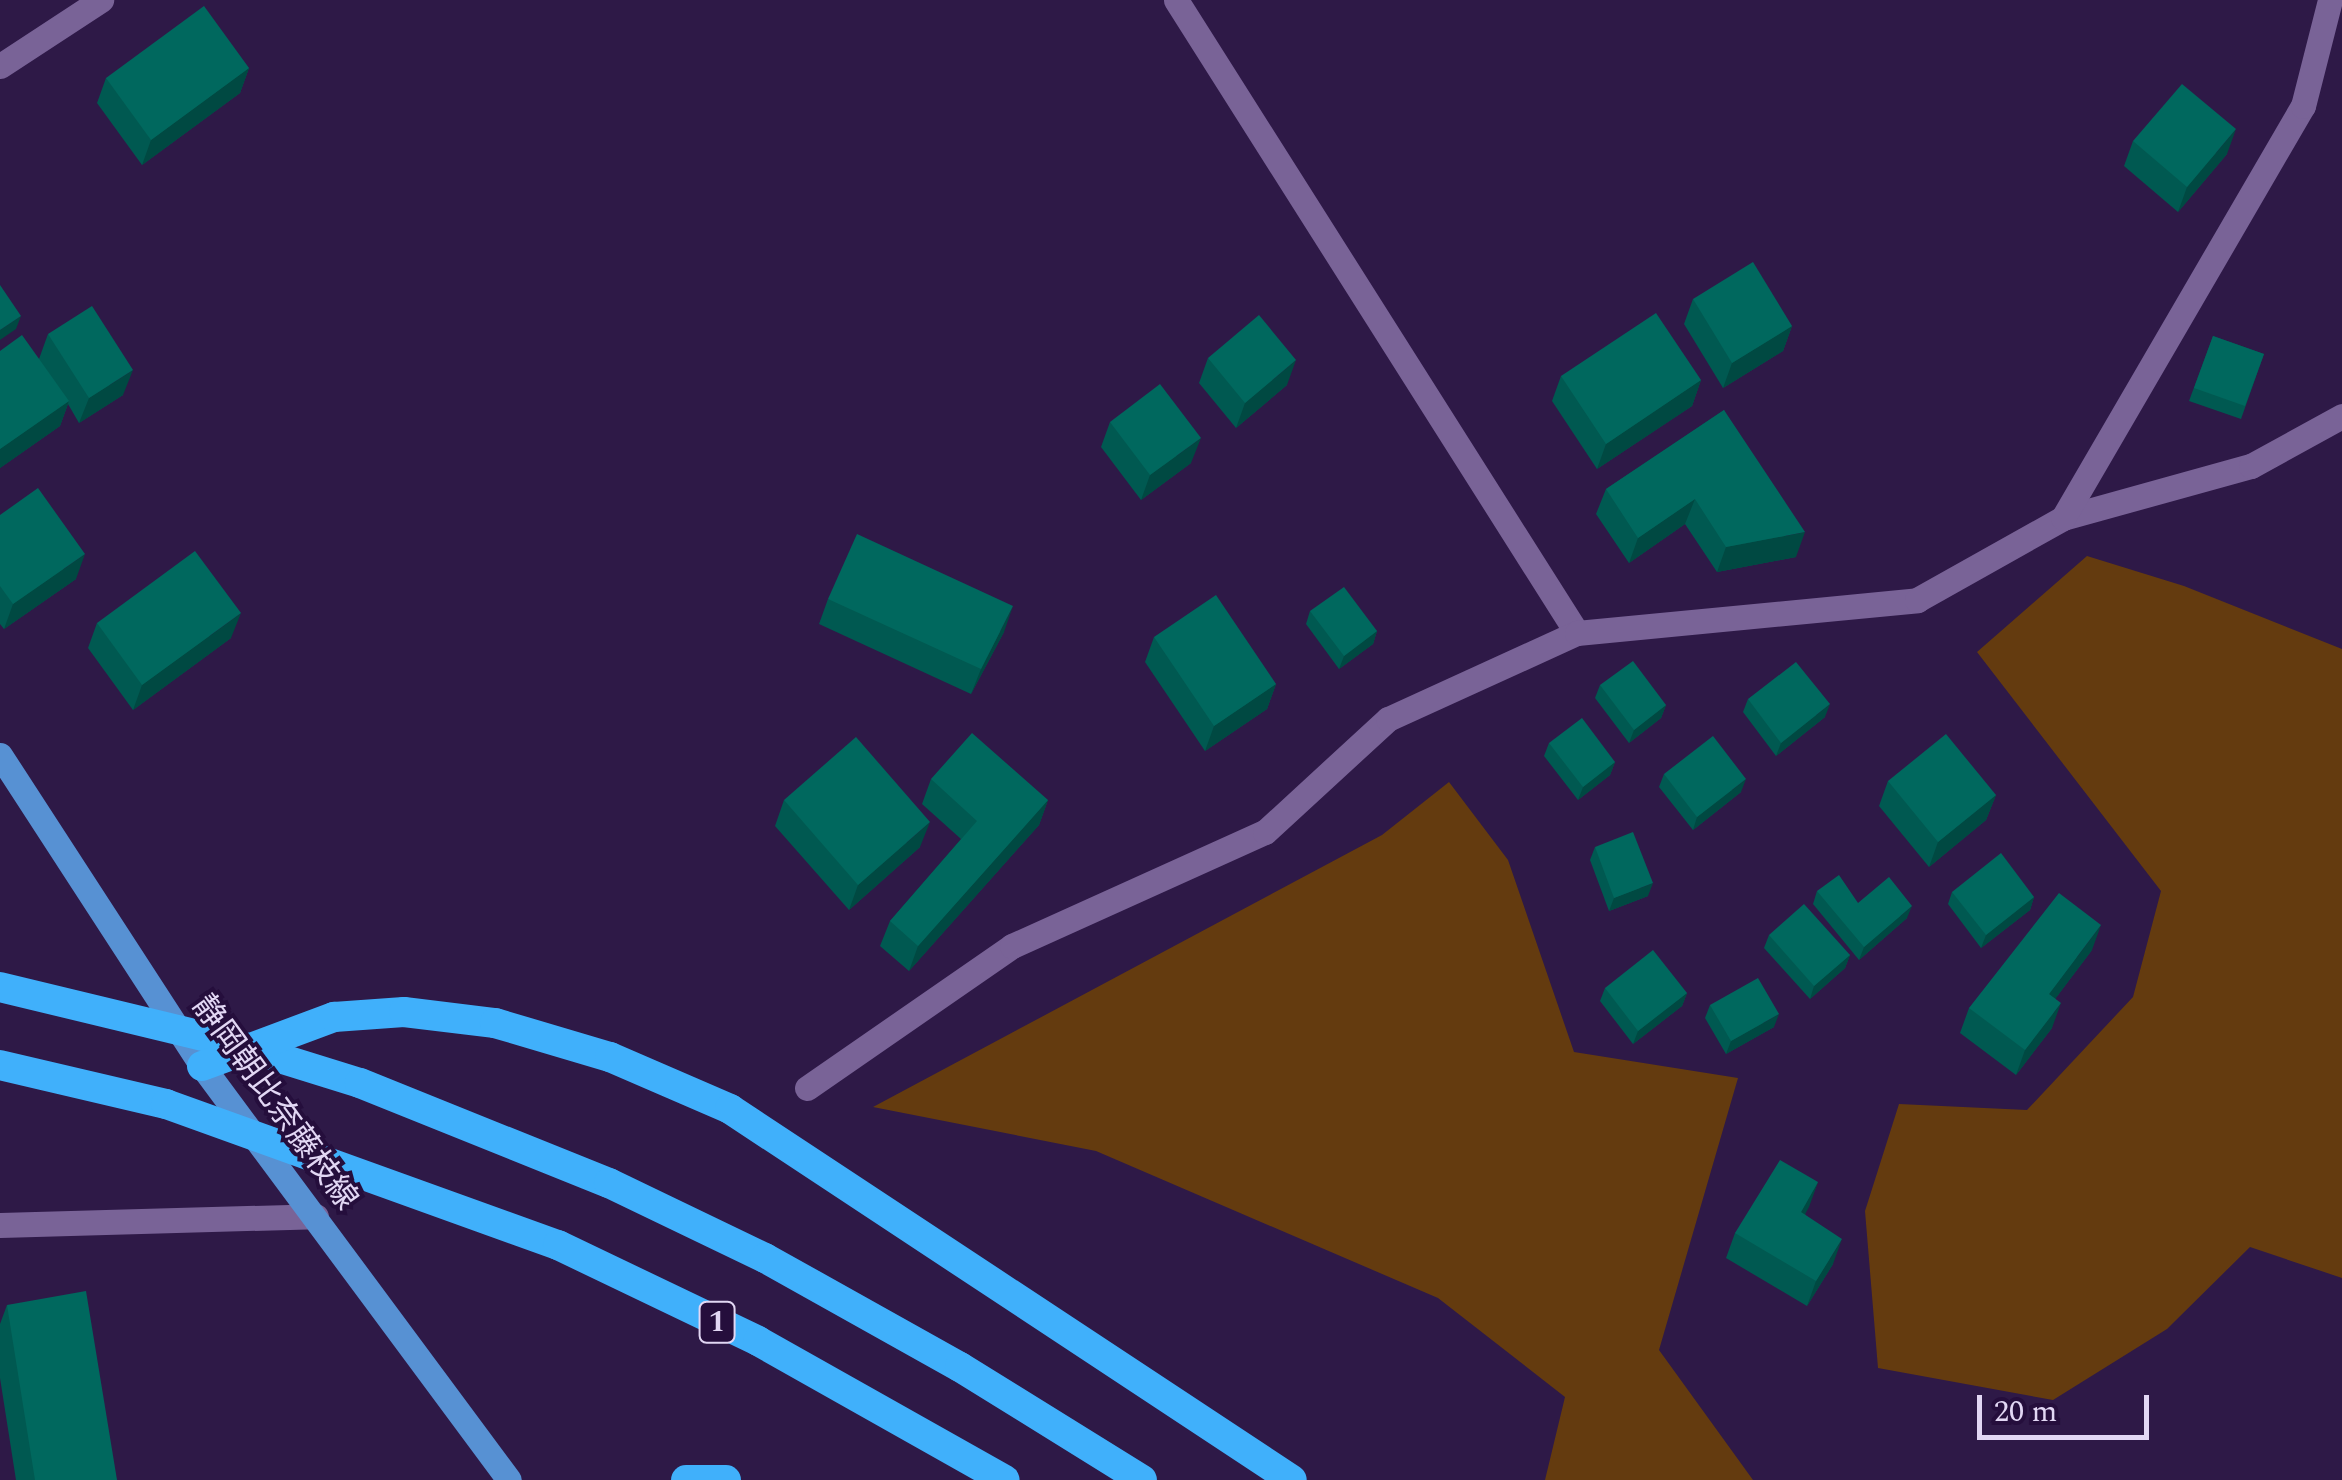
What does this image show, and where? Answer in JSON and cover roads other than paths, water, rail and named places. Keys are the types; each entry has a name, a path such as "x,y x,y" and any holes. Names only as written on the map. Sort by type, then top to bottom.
{"highway":[{"path":"0,987 228,1042 444,1115 765,1258 960,1367 1142,1480"},
{"path":"202,1066 334,1016 404,1012 495,1023 610,1057 730,1110 1292,1480"},
{"name":"1","path":"0,1065 166,1104 416,1190 558,1245 758,1341 1005,1480"},
{"path":"686,1480 726,1480"}],"main road":[{"name":"静岡朝比奈藤枝線","path":"0,755 202,1066 509,1480"}],"street":[{"path":"0,66 101,0"},
{"path":"1176,0 1577,633"},
{"path":"2062,518 2303,106 2330,0"},
{"path":"807,1088 1012,946 1265,832 1388,718 1577,633 1918,600 2062,518 2251,466 2342,416"},
{"path":"0,1226 316,1216"}]}
